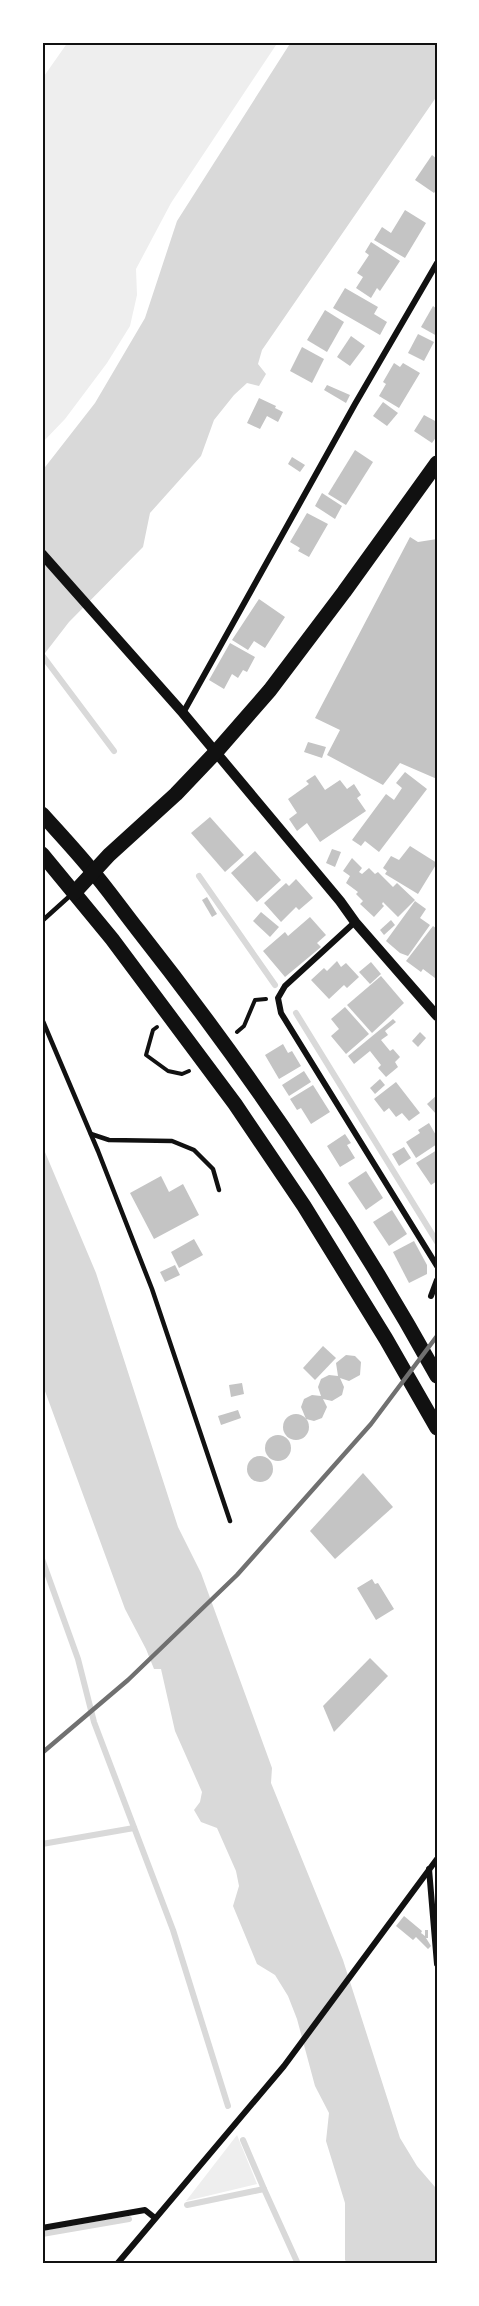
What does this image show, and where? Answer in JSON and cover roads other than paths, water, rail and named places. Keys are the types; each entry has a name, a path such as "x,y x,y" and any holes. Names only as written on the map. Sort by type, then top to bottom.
{"main road":[{"path":"74,893 109,855 176,794 270,690 437,463"},
{"path":"42,814 94,873 209,1020 329,1193 405,1318 437,1376"},
{"path":"42,854 112,939 189,1039 304,1206 386,1339 437,1428"}],"street":[{"path":"183,713 355,404 437,263"},
{"path":"42,554 183,713 355,922 437,1016"},
{"path":"355,922 285,986 278,999 281,1013 437,1266"},
{"path":"431,1296 437,1280"},
{"path":"117,2264 284,2066 437,1859"},
{"path":"429,1869 437,1964"},
{"path":"42,2228 146,2210 155,2218"}],"lane":[{"path":"42,921 74,893"},
{"path":"42,1019 91,1134 152,1289 230,1521"},
{"path":"91,1134 109,1140 172,1141 195,1150 213,1168 219,1190"}],"waterway":[{"path":"42,655 114,751"},
{"path":"199,876 275,985"},
{"path":"296,1013 437,1242"},
{"path":"42,1559 78,1659 94,1722 173,1930 228,2106"},
{"path":"42,1844 134,1828"},
{"path":"243,2140 264,2189"},
{"path":"187,2205 264,2189 298,2264"},
{"path":"42,2234 129,2219"}],"railway":[{"path":"42,1753 128,1680 237,1575 371,1424 437,1336"}]}
